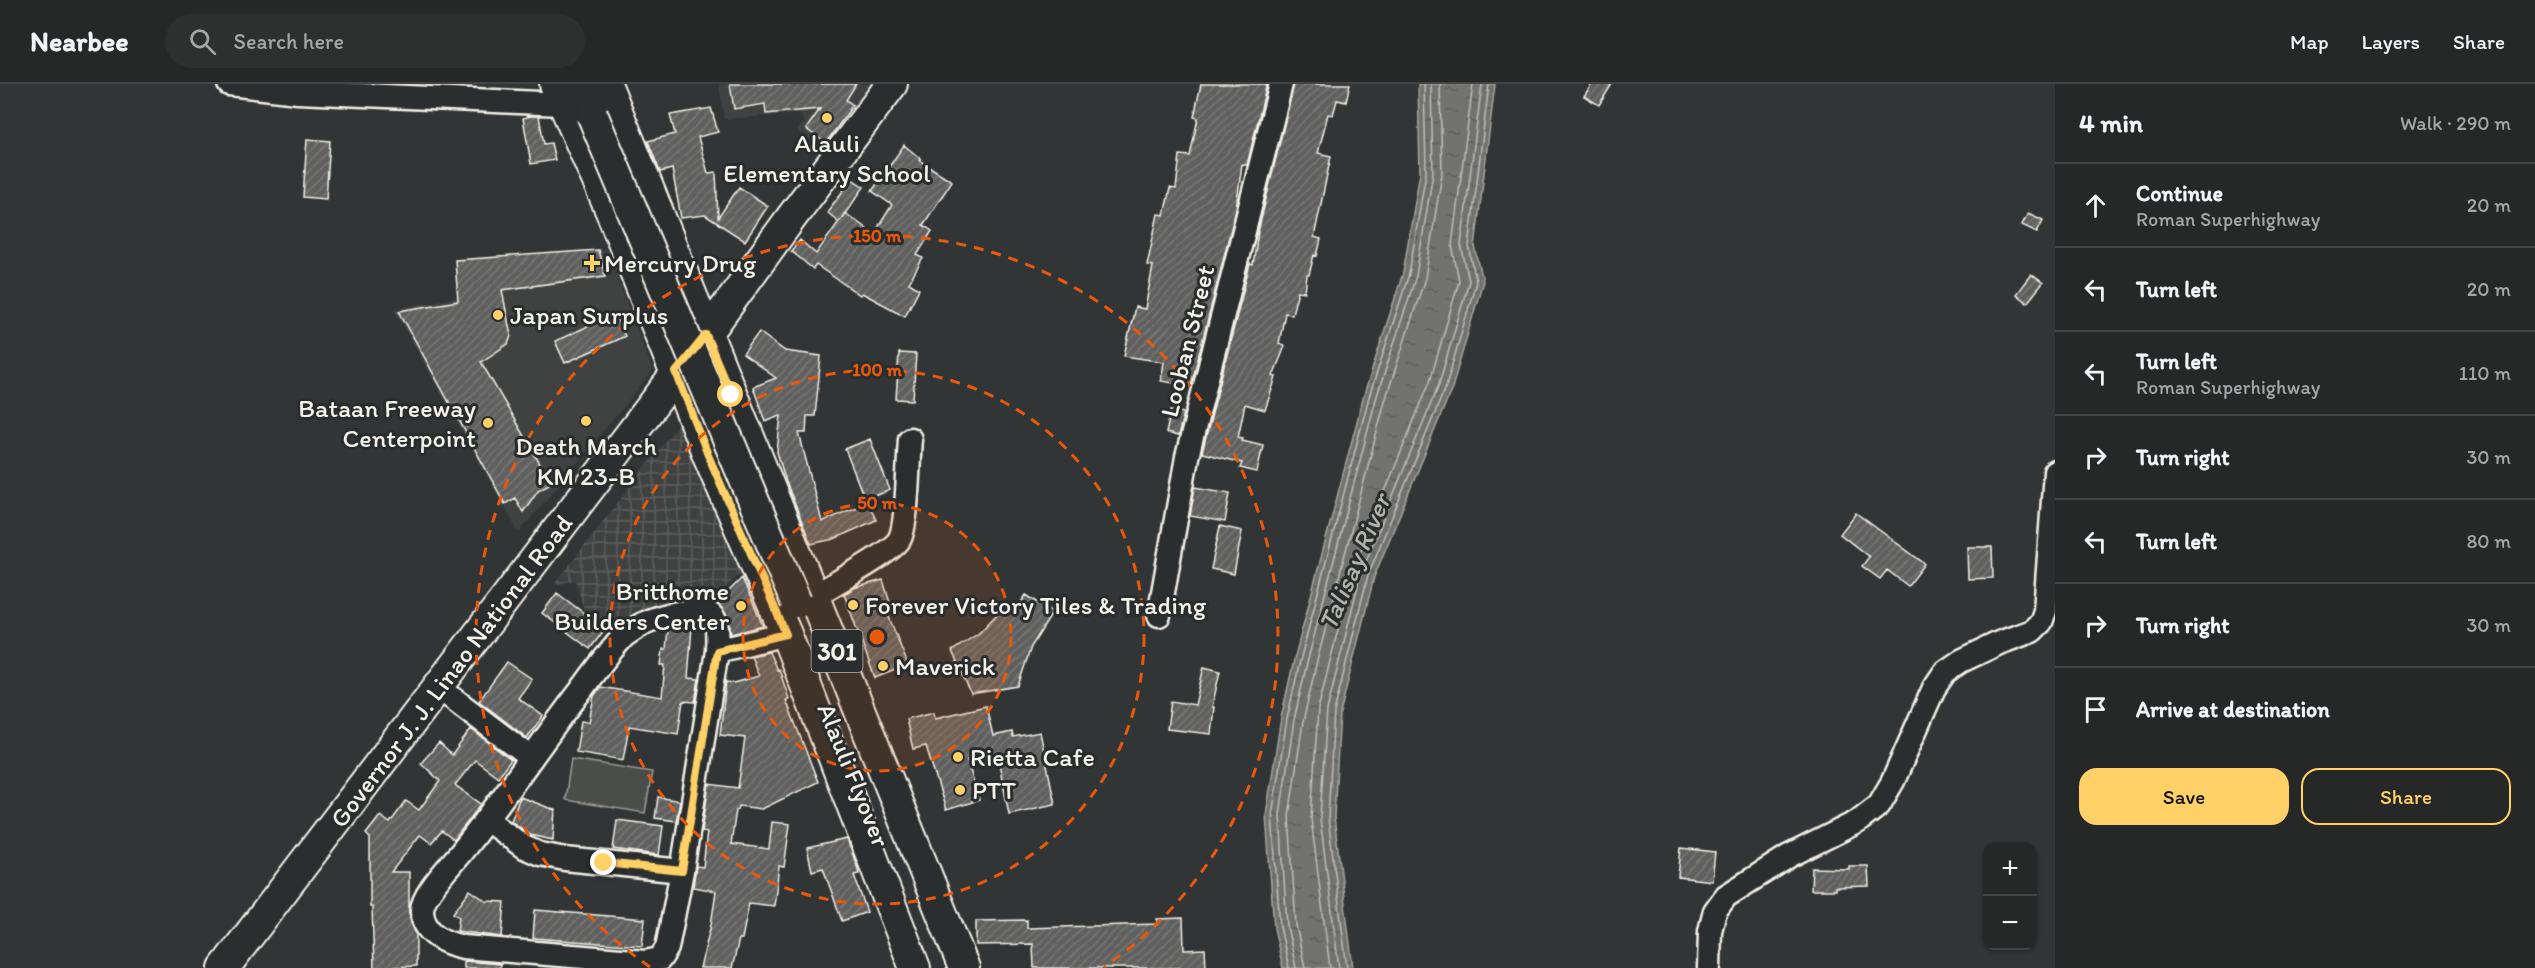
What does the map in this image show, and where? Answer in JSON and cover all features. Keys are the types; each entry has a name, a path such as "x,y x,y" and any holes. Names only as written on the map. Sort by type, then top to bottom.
{"main road":[{"name":"301","path":"606,84 706,335 798,601 964,968"},
{"name":"Governor J. J. Linao National Road","path":"224,968 706,335 892,84"},
{"name":"301","path":"572,98 641,292 676,372 708,455 786,634 915,968"},
{"name":"Alauli Flyover","path":"572,98 798,601 947,968"},
{"name":"Alauli Flyover","path":"798,601 933,968"}],"street":[{"path":"229,84 298,92 572,98"},
{"name":"Looban Street","path":"1159,615 1187,457 1281,84"},
{"path":"798,601 888,550 899,540 904,522 910,439"},
{"path":"1709,968 1710,931 1715,911 1726,896 1789,856 1857,822 1879,805 1893,781 1934,688 1945,672 1961,661 1999,643 2032,631 2041,622 2045,611 2055,472"},
{"path":"702,611 711,614 715,621 718,633 717,651 682,871 667,948 660,959 654,961 463,947 451,944 430,931 421,909 423,902 487,820 530,757 624,636 645,622 702,611"},
{"path":"717,651 786,634"},
{"path":"438,687 530,757"},
{"path":"487,820 524,847 540,854 565,859 682,871"}],"shaded area":[{"name":"Alauli Elementary School","path":"719,84 878,84 826,153 797,131 803,122 801,114 724,119"},
{"path":"606,249 653,371 519,533 394,309 458,297 455,260"},
{"path":"679,423 745,572 736,577 707,607 692,603 627,617 609,630 584,610 575,580 554,585"},
{"path":"571,759 652,772 645,813 565,800"}],"water":[{"name":"Talisay River","path":"1418,84 1495,84 1475,247 1483,281 1452,388 1374,577 1340,713 1334,817 1353,968 1283,968 1274,928 1266,815 1281,718 1294,660 1364,395 1403,273 1420,172"}],"building":[{"name":"Alauli Elementary School","path":"730,84 856,84 846,100 853,105 826,143 806,129 820,109 766,114 765,104 734,109"},
{"path":"1201,84 1267,84 1247,165 1242,164 1236,209 1191,386 1161,381 1164,362 1124,356 1135,307 1145,309 1153,266 1147,265 1158,214 1164,215 1170,188 1176,189 1180,155 1190,156 1198,118 1194,117"},
{"path":"1294,84 1350,84 1346,102 1337,100 1333,115 1328,114 1318,153 1331,156 1314,237 1321,239 1317,256 1314,255 1309,275 1307,275 1305,292 1298,291 1292,314 1285,313 1279,343 1285,346 1273,376 1276,377 1265,410 1245,404 1238,437 1263,445 1257,472 1240,468 1242,463 1202,453 1250,264 1253,265 1258,232"},
{"path":"1592,84 1612,84 1599,105 1584,96"},
{"path":"711,108 718,132 698,137 708,173 716,172 718,218 739,187 768,206 745,241 705,215 681,218 672,169 660,172 648,141 675,134 670,115"},
{"path":"539,116 544,144 551,143 555,160 531,164 523,118"},
{"path":"307,139 330,141 326,199 303,197"},
{"path":"904,145 921,159 919,160 952,181 923,225 932,231 917,255 923,258 909,283 919,289 905,316 862,293 860,295 816,265 813,269 791,251 800,240 816,254 845,213 874,234 892,205 872,191"},
{"path":"852,179 864,187 839,222 827,212"},
{"path":"2028,213 2043,220 2037,232 2022,225"},
{"name":"Bataan Freeway Centerpoint","path":"598,250 605,276 502,290 511,336 508,344 481,362 551,483 538,490 523,512 515,498 505,504 399,311 458,301 455,260"},
{"path":"2031,274 2043,283 2027,303 2016,294"},
{"path":"615,314 625,336 565,363 555,341"},
{"path":"759,332 785,351 821,356 815,416 807,416 806,433 799,433 822,522 868,502 876,520 834,539 811,544 786,482 777,452 781,415 765,421 753,387 776,378 743,354"},
{"path":"899,353 916,354 913,400 896,399"},
{"path":"1171,410 1184,413 1178,436 1166,433"},
{"path":"870,439 890,490 865,500 845,449"},
{"path":"1195,487 1230,493 1225,522 1190,516"},
{"path":"1856,513 1925,564 1908,586 1887,570 1880,579 1862,566 1869,557 1840,534"},
{"path":"1220,526 1242,531 1234,574 1211,569"},
{"path":"1967,547 1992,547 1993,578 1968,579"},
{"path":"742,578 763,626 731,634 728,617 717,603"},
{"path":"883,580 891,606 885,607 908,665 875,678 844,594 854,588"},
{"path":"557,593 605,629 590,649 542,613"},
{"path":"1026,595 1053,612 1031,647 1018,686 971,694 952,651 979,633 1004,607 1014,613"},
{"path":"682,626 692,627 688,678 699,679 695,702 683,701 678,734 629,726 623,760 576,752 581,721 589,722 594,696 600,687 662,697 665,665 661,665 663,649 666,649 668,629"},
{"path":"769,652 777,670 779,669 789,699 786,700 818,782 762,809 739,806 736,810 731,844 769,849 772,822 790,824 784,867 779,866 774,906 749,903 742,939 739,939 732,968 700,968 711,925 716,891 693,887 696,866 703,867 707,832 702,831 709,784 738,788 745,738 720,735 726,682 734,683 759,676 751,656"},
{"path":"507,662 532,679 518,698 543,716 527,738 479,701"},
{"path":"1204,667 1220,671 1212,707 1214,707 1211,734 1167,729 1171,701 1195,705"},
{"path":"986,706 993,736 1012,732 1013,737 1040,732 1055,804 1009,814 997,753 967,760 979,800 946,810 926,746 913,749 906,719 934,712 935,718"},
{"path":"471,729 511,760 498,777 475,760 455,785 481,804 454,840 442,831 431,843 420,835 391,872 409,872 409,913 416,934 416,966 374,968 372,907 370,907 370,838 366,834 380,816 390,823 406,801 419,810 440,781 421,763 439,743 452,755"},
{"path":"520,797 555,810 553,840 531,835 511,821"},
{"path":"658,797 680,801 676,821 655,818"},
{"path":"617,820 663,826 659,855 613,849"},
{"path":"847,839 859,874 854,875 867,912 842,921 823,868 812,871 807,848"},
{"path":"1681,848 1715,852 1712,881 1678,877"},
{"path":"1849,866 1868,866 1869,886 1811,890 1812,868 1849,869"},
{"path":"470,890 486,901 505,902 502,937 457,931 459,917 453,913"},
{"path":"535,910 645,919 642,946 533,938"},
{"path":"1183,918 1184,950 1205,949 1206,968 1034,968 1033,944 976,945 976,921 1027,920 1027,928 1157,924 1157,919"},
{"path":"464,961 500,964 500,968 464,968"}],"place":[{"name":"Alauli Elementary School","path":"827,118"},
{"name":"Mercury Drug","path":"592,263"},
{"name":"Japan Surplus","path":"498,315"},
{"name":"Death March KM 23-B","path":"586,421"},
{"name":"Bataan Freeway Centerpoint","path":"488,423"},
{"name":"Forever Victory Tiles & Trading","path":"853,605"},
{"name":"Britthome Builders Center","path":"741,606"},
{"name":"Maverick","path":"883,666"},
{"name":"Rietta Cafe","path":"958,757"},
{"name":"PTT","path":"960,790"}],"route":[{"path":"604,863 682,871 717,651 786,634 744,542 676,372 706,335 731,395"}]}
